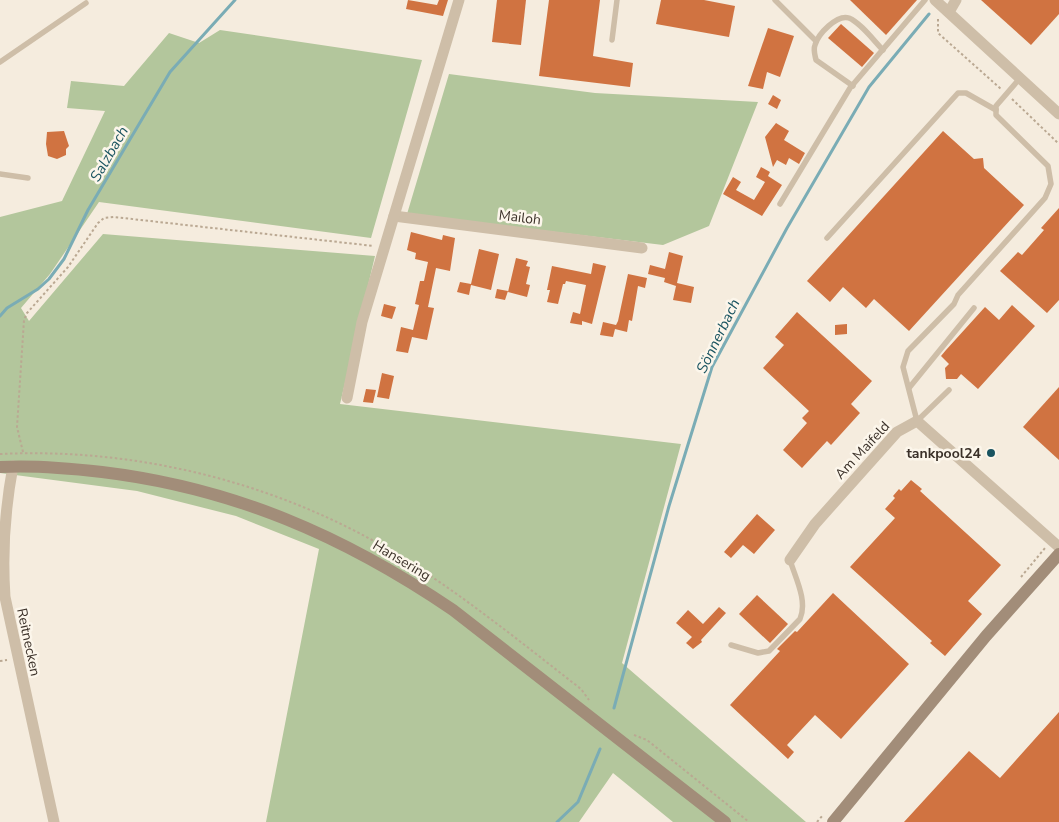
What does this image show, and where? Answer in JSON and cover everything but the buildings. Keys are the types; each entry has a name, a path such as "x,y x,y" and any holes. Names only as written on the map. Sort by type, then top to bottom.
{"street":[{"path":"347,398 362,322 459,0"},
{"path":"936,0 943,13 1021,78 1059,114"},
{"path":"943,13 956,0"},
{"name":"Mailoh","path":"394,216 642,248"},
{"path":"917,421 1059,547"},
{"name":"Am Maifeld","path":"790,560 815,524 897,432 917,421"},
{"name":"Reitnecken","path":"13,466 8,494 3,568 4,597 54,822"},
{"name":"Hansering","path":"0,467 78,470 133,476 181,485 274,513 352,548 409,580 481,631 725,822"},
{"path":"833,822 986,636 1059,554"}],"lane":[{"path":"612,40 617,0"},
{"path":"775,0 816,41"},
{"path":"780,204 852,86 925,0"},
{"path":"0,62 86,3"},
{"path":"852,86 816,60 814,50 816,41 838,19 845,17 852,19 883,50"},
{"path":"917,421 902,367 908,351 954,304 958,295 1046,198 1051,184 1048,166 996,116 996,106 1021,78"},
{"path":"827,238 958,93 966,93 996,110"},
{"path":"0,174 28,178"},
{"path":"909,388 974,308"},
{"path":"917,421 949,390"},
{"path":"731,645 758,653 769,652 800,619 803,612 801,596 790,560"}],"path":[{"path":"943,13 938,33 1059,144"},
{"path":"0,454 23,453 16,427 24,320 27,313 51,288 98,223 104,218 114,217 384,248"}],"green space":[{"path":"220,30 422,60 371,238 99,202 50,274 21,308 29,321 103,234 375,256 340,404 681,444 622,663 806,822 673,822 613,773 579,822 266,822 319,549 236,516 137,491 0,473 0,217 62,201 105,111 67,108 71,81 124,86 169,33 199,43"},
{"path":"449,74 595,93 758,102 709,226 663,245 407,214"}],"waterway":[{"name":"Salzbach","path":"0,316 7,308 38,289 49,279 64,259 88,210 170,72 235,0"},
{"name":"Sönnerbach","path":"614,708 669,506 712,367 787,228 869,87 929,14"},
{"name":"Sönnerbach","path":"557,822 578,802 600,749"}],"place":[{"name":"tankpool24","path":"991,453"}]}
